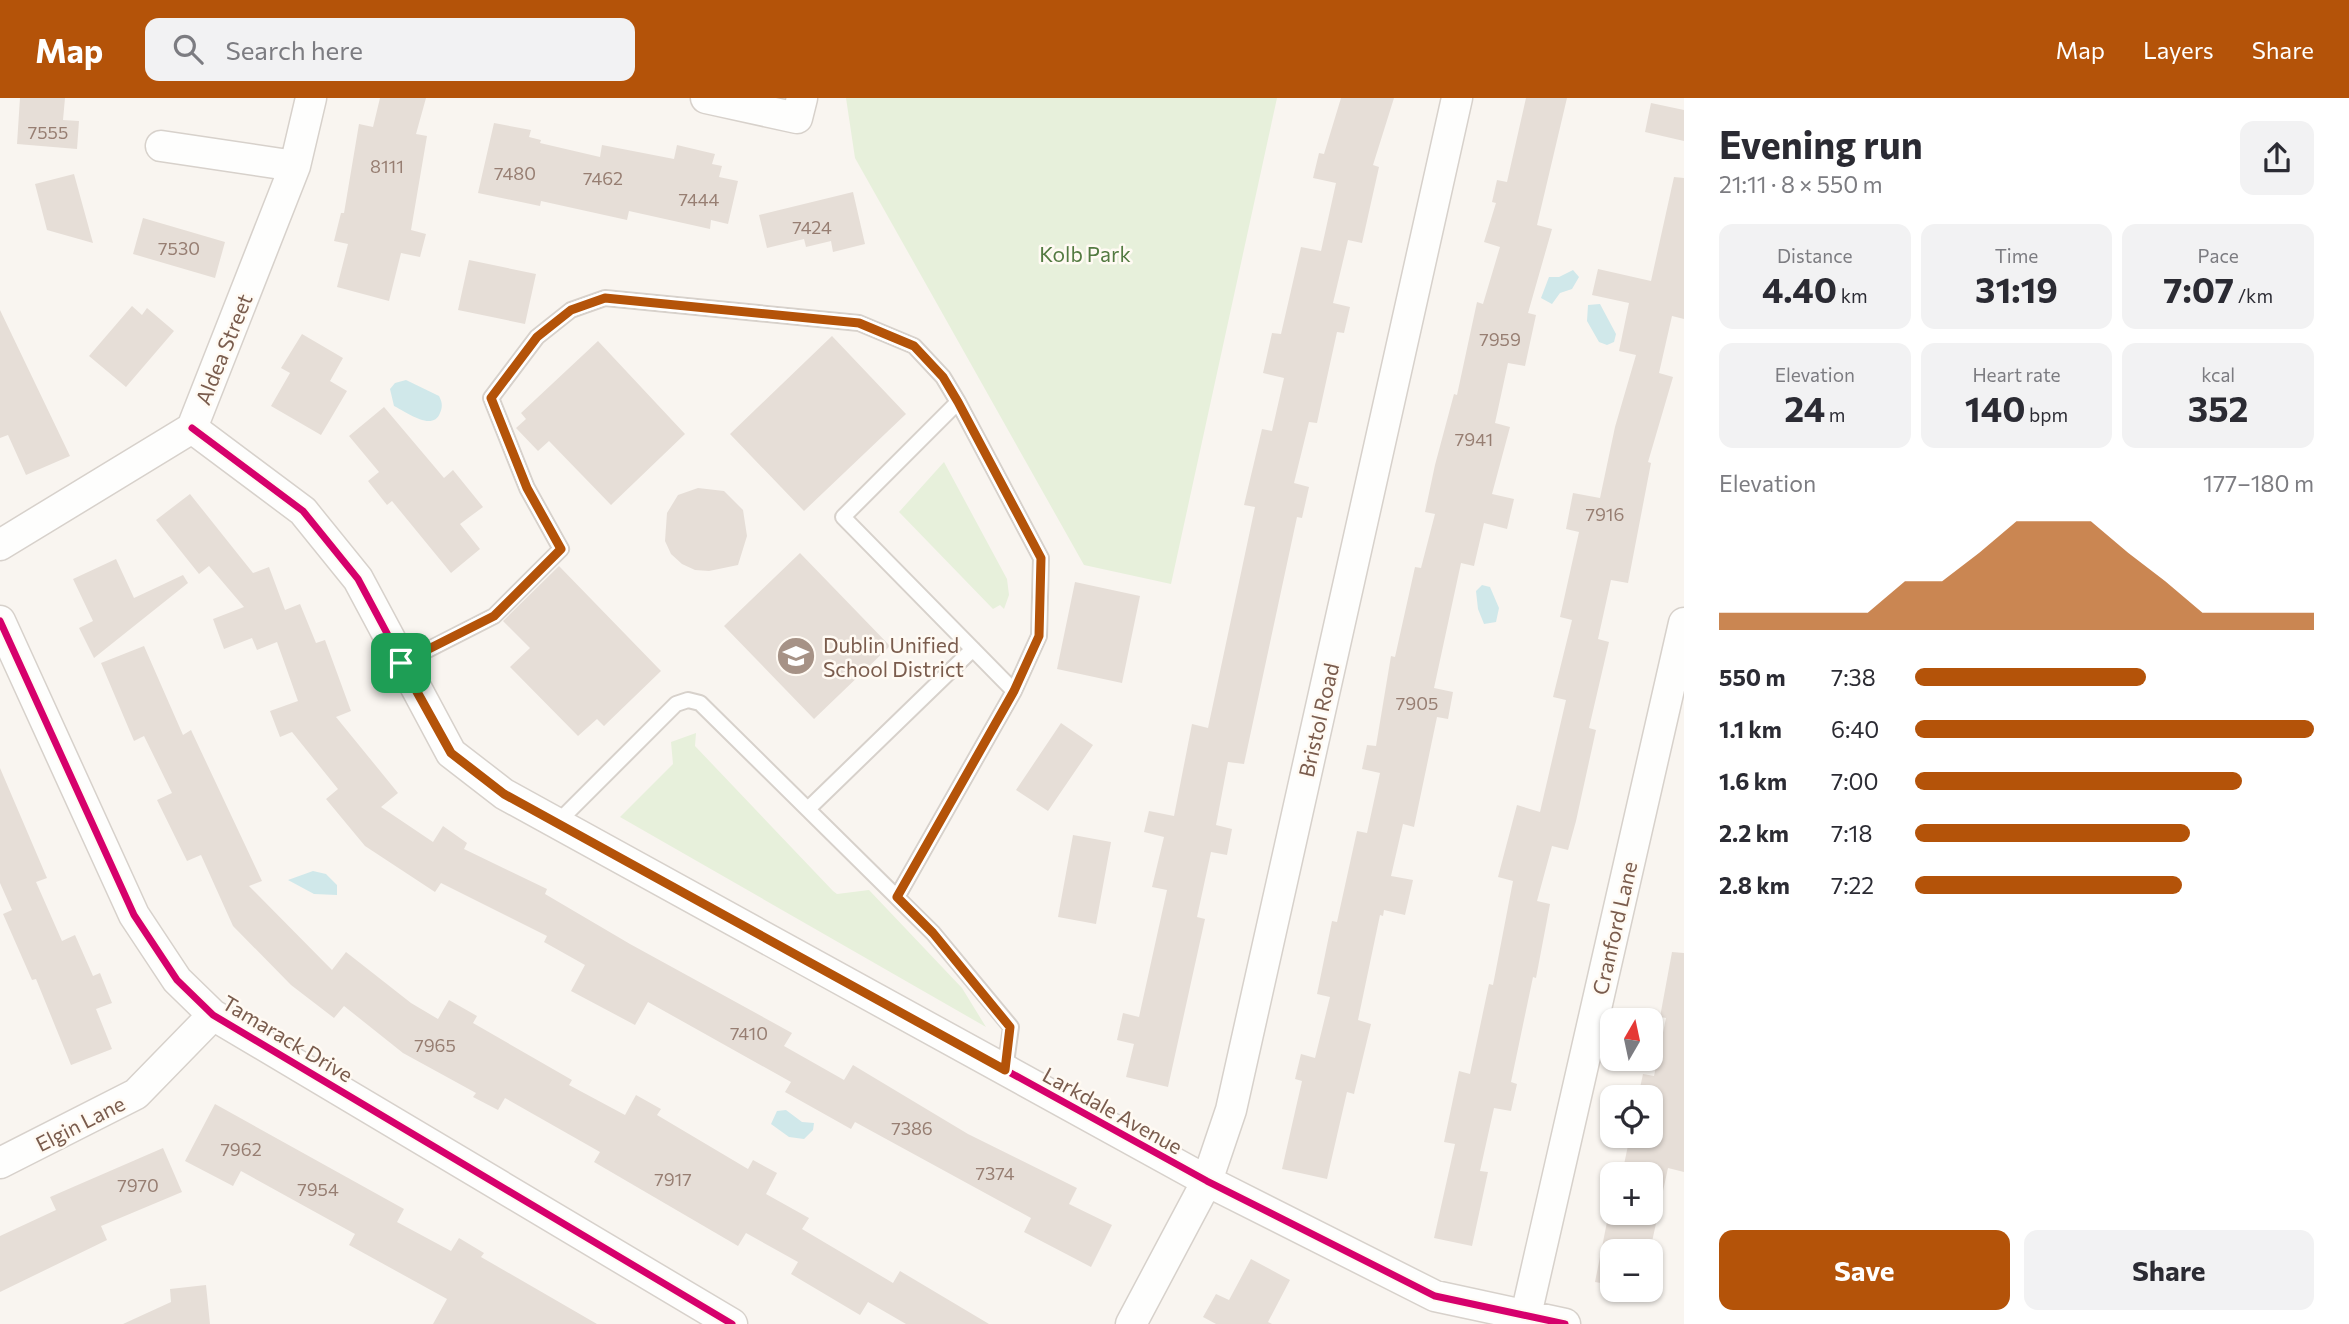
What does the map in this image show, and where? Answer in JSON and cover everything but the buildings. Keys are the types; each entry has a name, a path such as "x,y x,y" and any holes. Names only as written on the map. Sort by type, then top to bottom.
{"street":[{"name":"Aldea Street","path":"0,545 192,428 295,166 311,98"},
{"path":"706,98 797,118 802,98"},
{"name":"Bristol Road","path":"1131,1324 1207,1181 1231,1110 1457,98"},
{"path":"161,146 295,166"},
{"name":"Larkdale Avenue","path":"192,428 303,511 358,579 451,753 504,794 1207,1181 1435,1296 1565,1324"},
{"name":"Tamarack Drive","path":"0,621 134,915 177,980 213,1016 732,1324"},
{"name":"Cranford Lane","path":"1526,1315 1684,623"},
{"name":"Elgin Lane","path":"0,1163 136,1094 213,1016"}],"lane":[{"path":"401,663 494,616 561,549 527,488 491,398 537,337 571,310 605,298 859,323 914,346 943,377 958,402 1041,558 1039,636 1014,691 897,897"},
{"path":"958,402 843,517 1014,691"},
{"path":"808,809 973,649"},
{"path":"557,823 676,704 688,700 700,702 933,933 1010,1027 1005,1070"}],"green space":[{"name":"Kolb Park","path":"846,98 1277,98 1171,584 1084,565 855,158"},
{"path":"944,462 1007,579 1009,595 1004,609 1000,605 993,609 899,512"},
{"path":"696,733 695,746 833,891 837,894 869,890 962,988 986,1027 620,817 673,764 671,742"}],"water":[{"path":"1573,270 1579,277 1572,289 1560,293 1552,304 1541,298 1549,277 1559,277"},
{"path":"1600,304 1616,334 1614,342 1607,345 1599,342 1587,321 1588,305"},
{"path":"406,380 439,396 442,406 437,418 426,421 394,406 390,389 395,383"},
{"path":"1482,585 1490,587 1499,608 1496,622 1484,624 1478,609 1476,591"},
{"path":"313,871 326,874 337,885 337,895 314,894 288,880"},
{"path":"786,1110 802,1122 814,1123 813,1130 804,1139 789,1137 771,1124 777,1111"}],"cycle path":[{"path":"192,428 303,511 358,579 451,753 504,794 1207,1181 1435,1296 1565,1324"},
{"path":"0,621 134,915 177,980 213,1015 732,1324"}],"place":[{"name":"Dublin Unified School District","path":"796,656"}],"route":[{"path":"605,298 859,323 914,346 943,377 958,402 1041,558 1039,636 1014,691 897,897 933,933 1010,1027 1005,1070 504,794 451,753 401,663 494,616 561,549 527,488 491,398 537,337 571,310 605,298"}]}
